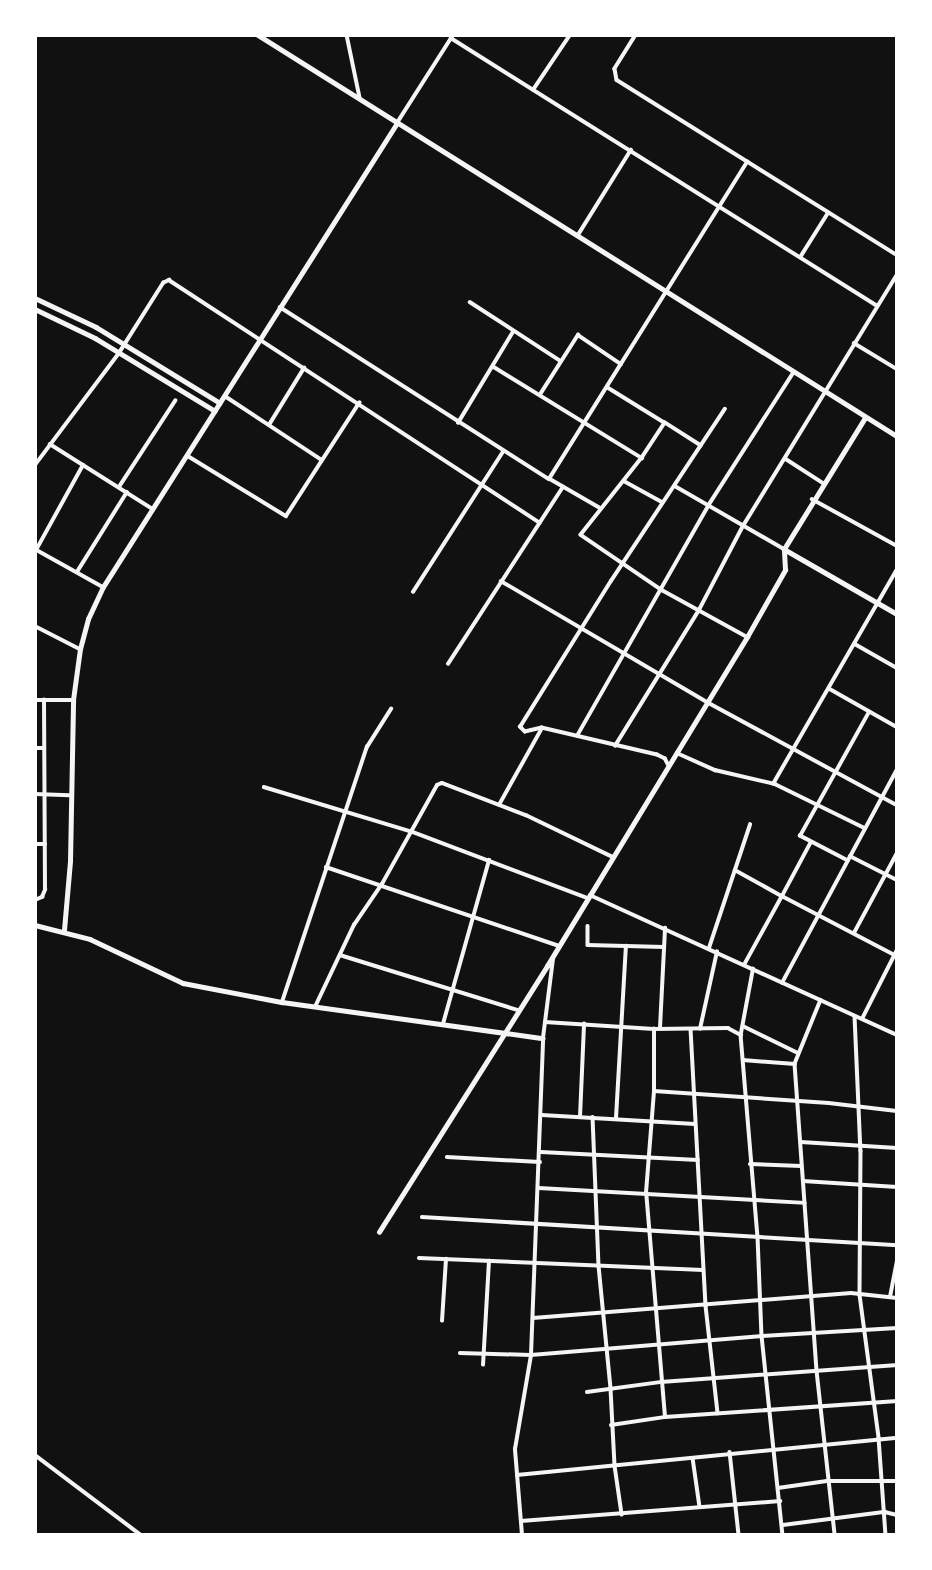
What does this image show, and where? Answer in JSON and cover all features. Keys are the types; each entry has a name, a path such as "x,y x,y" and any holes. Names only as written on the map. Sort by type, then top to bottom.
{"street":[{"path":"258,35 826,394 897,436"},
{"path":"346,35 360,100"},
{"path":"533,90 570,35"},
{"path":"636,35 615,69 617,80 897,255"},
{"path":"64,930 70,861 69,795 73,700 80,649 88,619 103,587 452,37 802,256 877,306"},
{"path":"578,235 631,150"},
{"path":"549,479 747,162"},
{"path":"802,256 828,213"},
{"path":"615,746 699,610 743,526 897,275"},
{"path":"35,465 119,353 163,283 169,280 540,523"},
{"path":"35,298 96,327 220,403"},
{"path":"470,302 561,361"},
{"path":"280,307 503,452 601,509"},
{"path":"35,309 119,353 215,411"},
{"path":"458,423 514,331"},
{"path":"541,393 578,335 621,365"},
{"path":"854,343 897,369"},
{"path":"494,367 541,393 642,458"},
{"path":"269,425 304,368"},
{"path":"577,736 708,506 793,373"},
{"path":"607,387 701,446"},
{"path":"225,396 323,461"},
{"path":"119,487 175,401"},
{"path":"188,456 283,516 289,512 359,403"},
{"path":"669,767 665,759 657,755 542,728 525,732 520,727 622,563 724,409"},
{"path":"379,1231 554,955 747,637 785,570 784,549 812,499 865,418"},
{"path":"665,423 642,458 581,535 662,590 747,637"},
{"path":"50,444 153,509"},
{"path":"412,592 503,452"},
{"path":"786,459 822,483"},
{"path":"83,465 36,550 103,587"},
{"path":"624,481 662,502"},
{"path":"676,485 897,614"},
{"path":"448,664 563,487"},
{"path":"77,572 127,492"},
{"path":"812,499 897,546"},
{"path":"773,784 897,569"},
{"path":"501,581 582,626 707,702 897,805"},
{"path":"35,626 80,649"},
{"path":"855,644 897,668"},
{"path":"830,689 897,727"},
{"path":"35,700 73,700"},
{"path":"35,900 42,897 45,890 44,700"},
{"path":"282,1002 367,747 391,709"},
{"path":"848,862 800,836 869,712"},
{"path":"499,805 542,728"},
{"path":"35,748 44,748"},
{"path":"677,753 715,771 773,784 819,803 865,828"},
{"path":"782,983 897,769"},
{"path":"315,1007 354,925 382,884 434,789 443,783 499,805 613,857"},
{"path":"264,787 410,831 588,897 665,928 897,1035"},
{"path":"35,794 69,795"},
{"path":"709,948 750,825"},
{"path":"744,965 811,842"},
{"path":"35,844 45,844"},
{"path":"854,933 897,853"},
{"path":"850,856 897,880"},
{"path":"443,1024 489,860"},
{"path":"326,867 559,946"},
{"path":"735,870 896,953 862,1019"},
{"path":"35,925 64,930 90,939 183,983 282,1002 543,1038"},
{"path":"588,926 588,945 664,947"},
{"path":"665,928 646,1192 665,1417"},
{"path":"616,1118 626,946"},
{"path":"700,1029 717,952"},
{"path":"340,955 519,1010"},
{"path":"522,1535 517,1475 517,1431 531,1356 540,1188 543,1038 554,955"},
{"path":"753,969 740,1035 758,1237 762,1336 783,1535"},
{"path":"821,1000 795,1064 810,1297 827,1444 827,1481 835,1535"},
{"path":"855,1016 862,1185 860,1295 879,1438 886,1535"},
{"path":"545,1022 657,1029 733,1029 740,1035"},
{"path":"580,1117 584,1024"},
{"path":"742,1026 798,1053"},
{"path":"691,1029 703,1270 718,1413"},
{"path":"743,1060 795,1064"},
{"path":"654,1091 897,1111"},
{"path":"542,1115 695,1124"},
{"path":"593,1117 592,1154 599,1266 608,1349 611,1425 622,1514"},
{"path":"800,1142 897,1148"},
{"path":"541,1152 698,1160"},
{"path":"447,1157 540,1162"},
{"path":"750,1164 802,1166"},
{"path":"803,1181 897,1187"},
{"path":"540,1188 805,1203"},
{"path":"422,1217 897,1245"},
{"path":"419,1258 703,1270"},
{"path":"442,1321 446,1259"},
{"path":"483,1365 488,1261"},
{"path":"890,1297 897,1261"},
{"path":"533,1318 810,1297 860,1295 897,1298"},
{"path":"460,1353 531,1356 814,1332 897,1328"},
{"path":"587,1392 661,1382 897,1365"},
{"path":"611,1425 665,1417 897,1401"},
{"path":"517,1475 730,1452 897,1438"},
{"path":"730,1452 739,1535"},
{"path":"35,1455 141,1535"},
{"path":"693,1458 700,1507"},
{"path":"778,1489 827,1481 897,1481"},
{"path":"521,1521 780,1501"},
{"path":"783,1525 886,1512 897,1516"}]}
